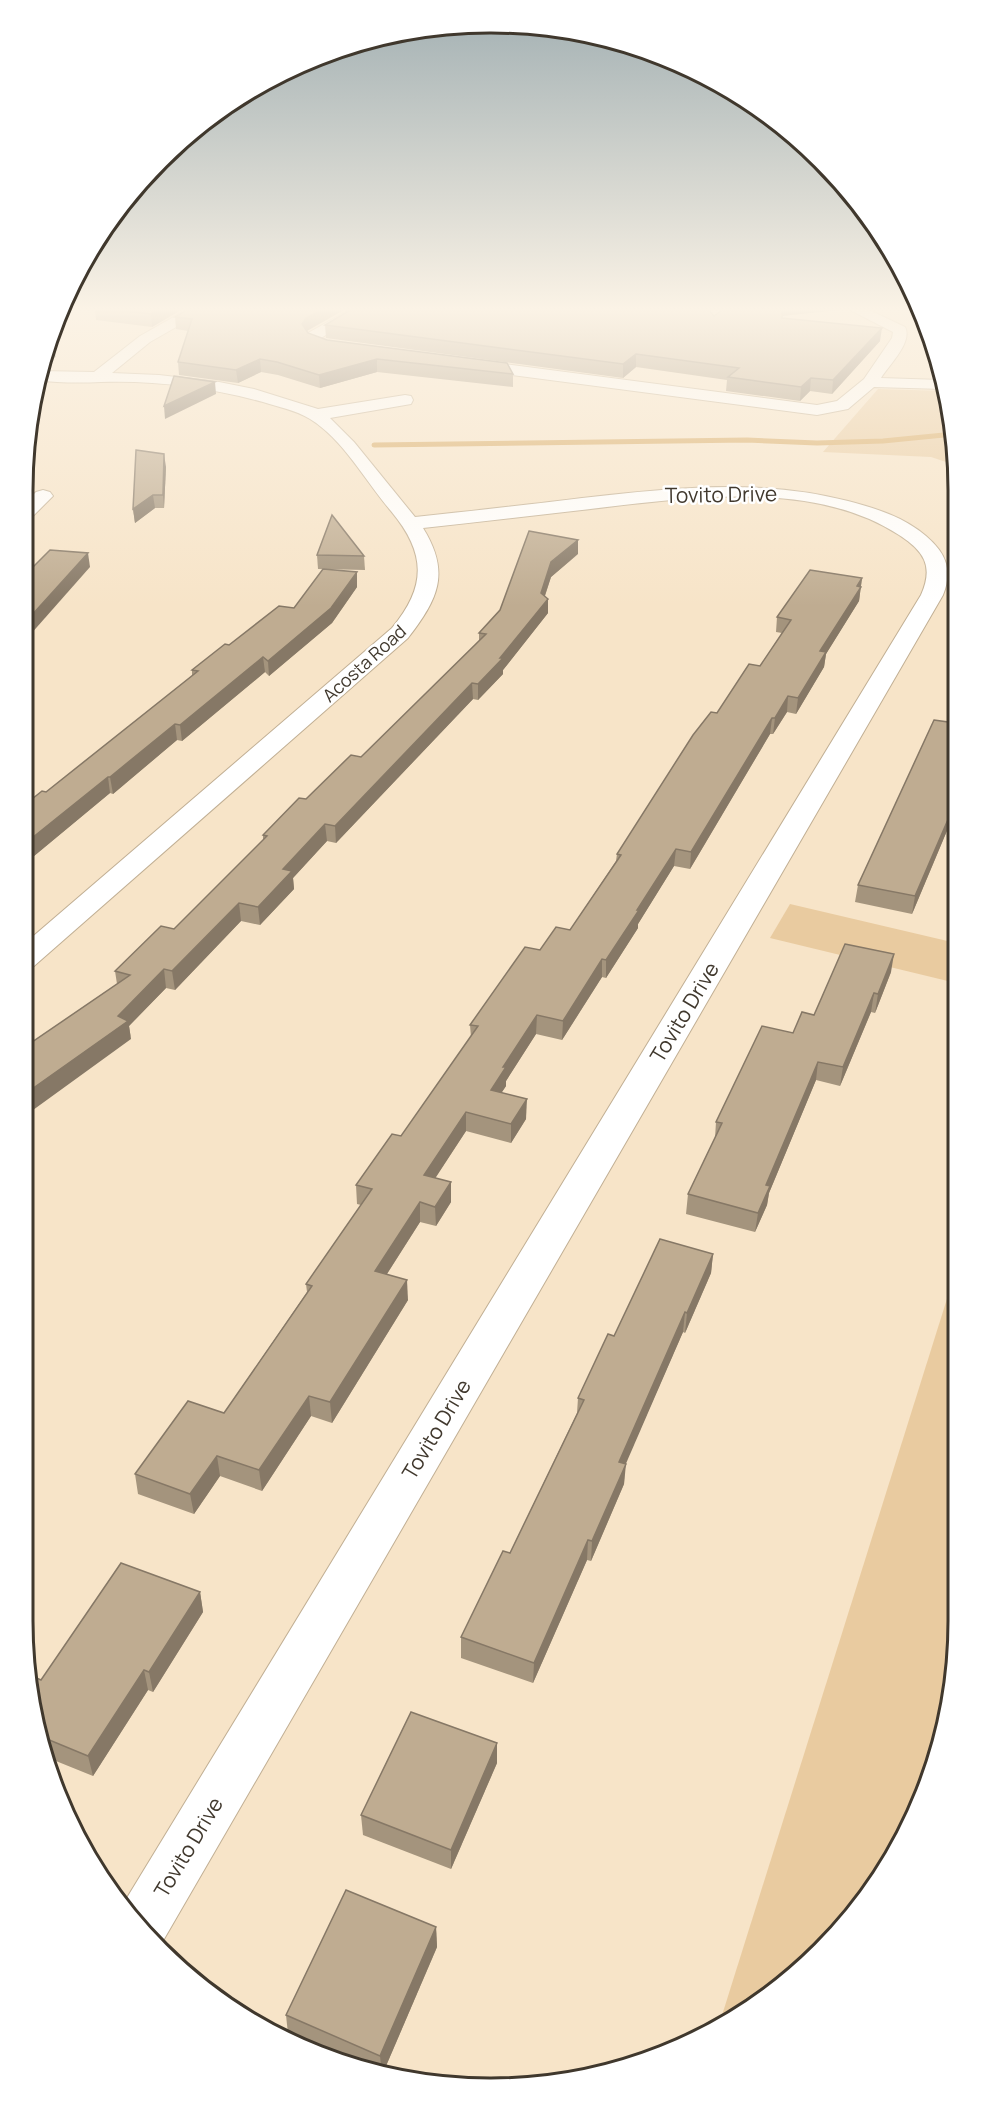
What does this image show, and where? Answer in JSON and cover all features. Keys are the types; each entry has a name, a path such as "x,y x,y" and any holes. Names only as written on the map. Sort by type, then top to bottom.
{"street":[{"name":"Acosta Road","path":"33,950 400,633 412,620 426,596 431,572 426,552 411,523 342,440 316,415 298,409"},
{"path":"316,415 354,409"},
{"path":"806,409 824,409"},
{"name":"Tovito Drive","path":"145,1919 932,595 939,574 933,556 923,544 900,527 873,514 838,503 787,493 714,490 411,523"},
{"path":"33,505 43,496"}],"shaded area":[{"path":"861,409 940,409 947,462 931,457 823,452"},
{"path":"790,904 948,941 948,981 770,938"},
{"path":"948,1296 947,1650 939,1710 924,1768 901,1823 887,1849 853,1899 814,1944 792,1964 745,2001 722,2015"}],"building":[{"path":"136,450 164,454 163,495 153,495 133,509"},
{"path":"332,515 364,556 317,555"},
{"path":"529,531 578,540 551,562 541,593 548,599 500,658 503,658 478,684 472,683 335,826 325,824 283,869 292,871 258,907 239,903 172,971 164,969 118,1016 128,1021 33,1088 33,1041 130,975 115,971 161,926 174,929 267,836 263,835 299,798 306,799 351,755 361,757 486,634 479,633 500,610"},
{"path":"50,550 88,553 33,614 33,567"},
{"path":"323,569 357,572 331,608 268,661 263,657 180,725 175,724 33,837 33,798 42,791 46,792 198,671 192,670 225,644 229,645 279,606 294,608"},
{"path":"810,570 862,578 857,586 861,587 820,651 826,652 798,698 788,696 775,718 772,718 691,852 676,849 637,910 639,910 606,960 602,959 563,1021 537,1015 491,1090 527,1099 511,1124 466,1112 424,1175 451,1182 435,1207 420,1202 375,1271 407,1280 330,1402 309,1396 259,1470 217,1456 190,1494 135,1474 188,1401 224,1413 312,1286 306,1284 372,1189 356,1185 392,1134 401,1136 478,1026 470,1025 525,947 540,950 556,927 570,930 621,855 617,854 693,735 711,712 717,713 749,664 760,666 791,620 777,617"},
{"path":"934,720 948,722 948,820 915,896 858,885"},
{"path":"845,944 894,954 878,994 874,993 843,1067 818,1062 766,1185 770,1186 758,1213 688,1194 722,1123 716,1122 762,1026 793,1033 802,1012 814,1015"},
{"path":"660,1239 713,1254 619,1462 626,1464 592,1541 588,1540 534,1663 461,1637 503,1551 510,1553 584,1400 578,1398 608,1334 614,1336"},
{"path":"121,1563 200,1592 149,1672 144,1670 88,1756 49,1740 37,1678 41,1680"},
{"path":"411,1712 497,1743 451,1850 361,1815"},
{"path":"346,1890 436,1927 380,2056 286,2015"}],"waterway":[{"path":"374,445 747,440 817,443 883,441 944,435"}]}
